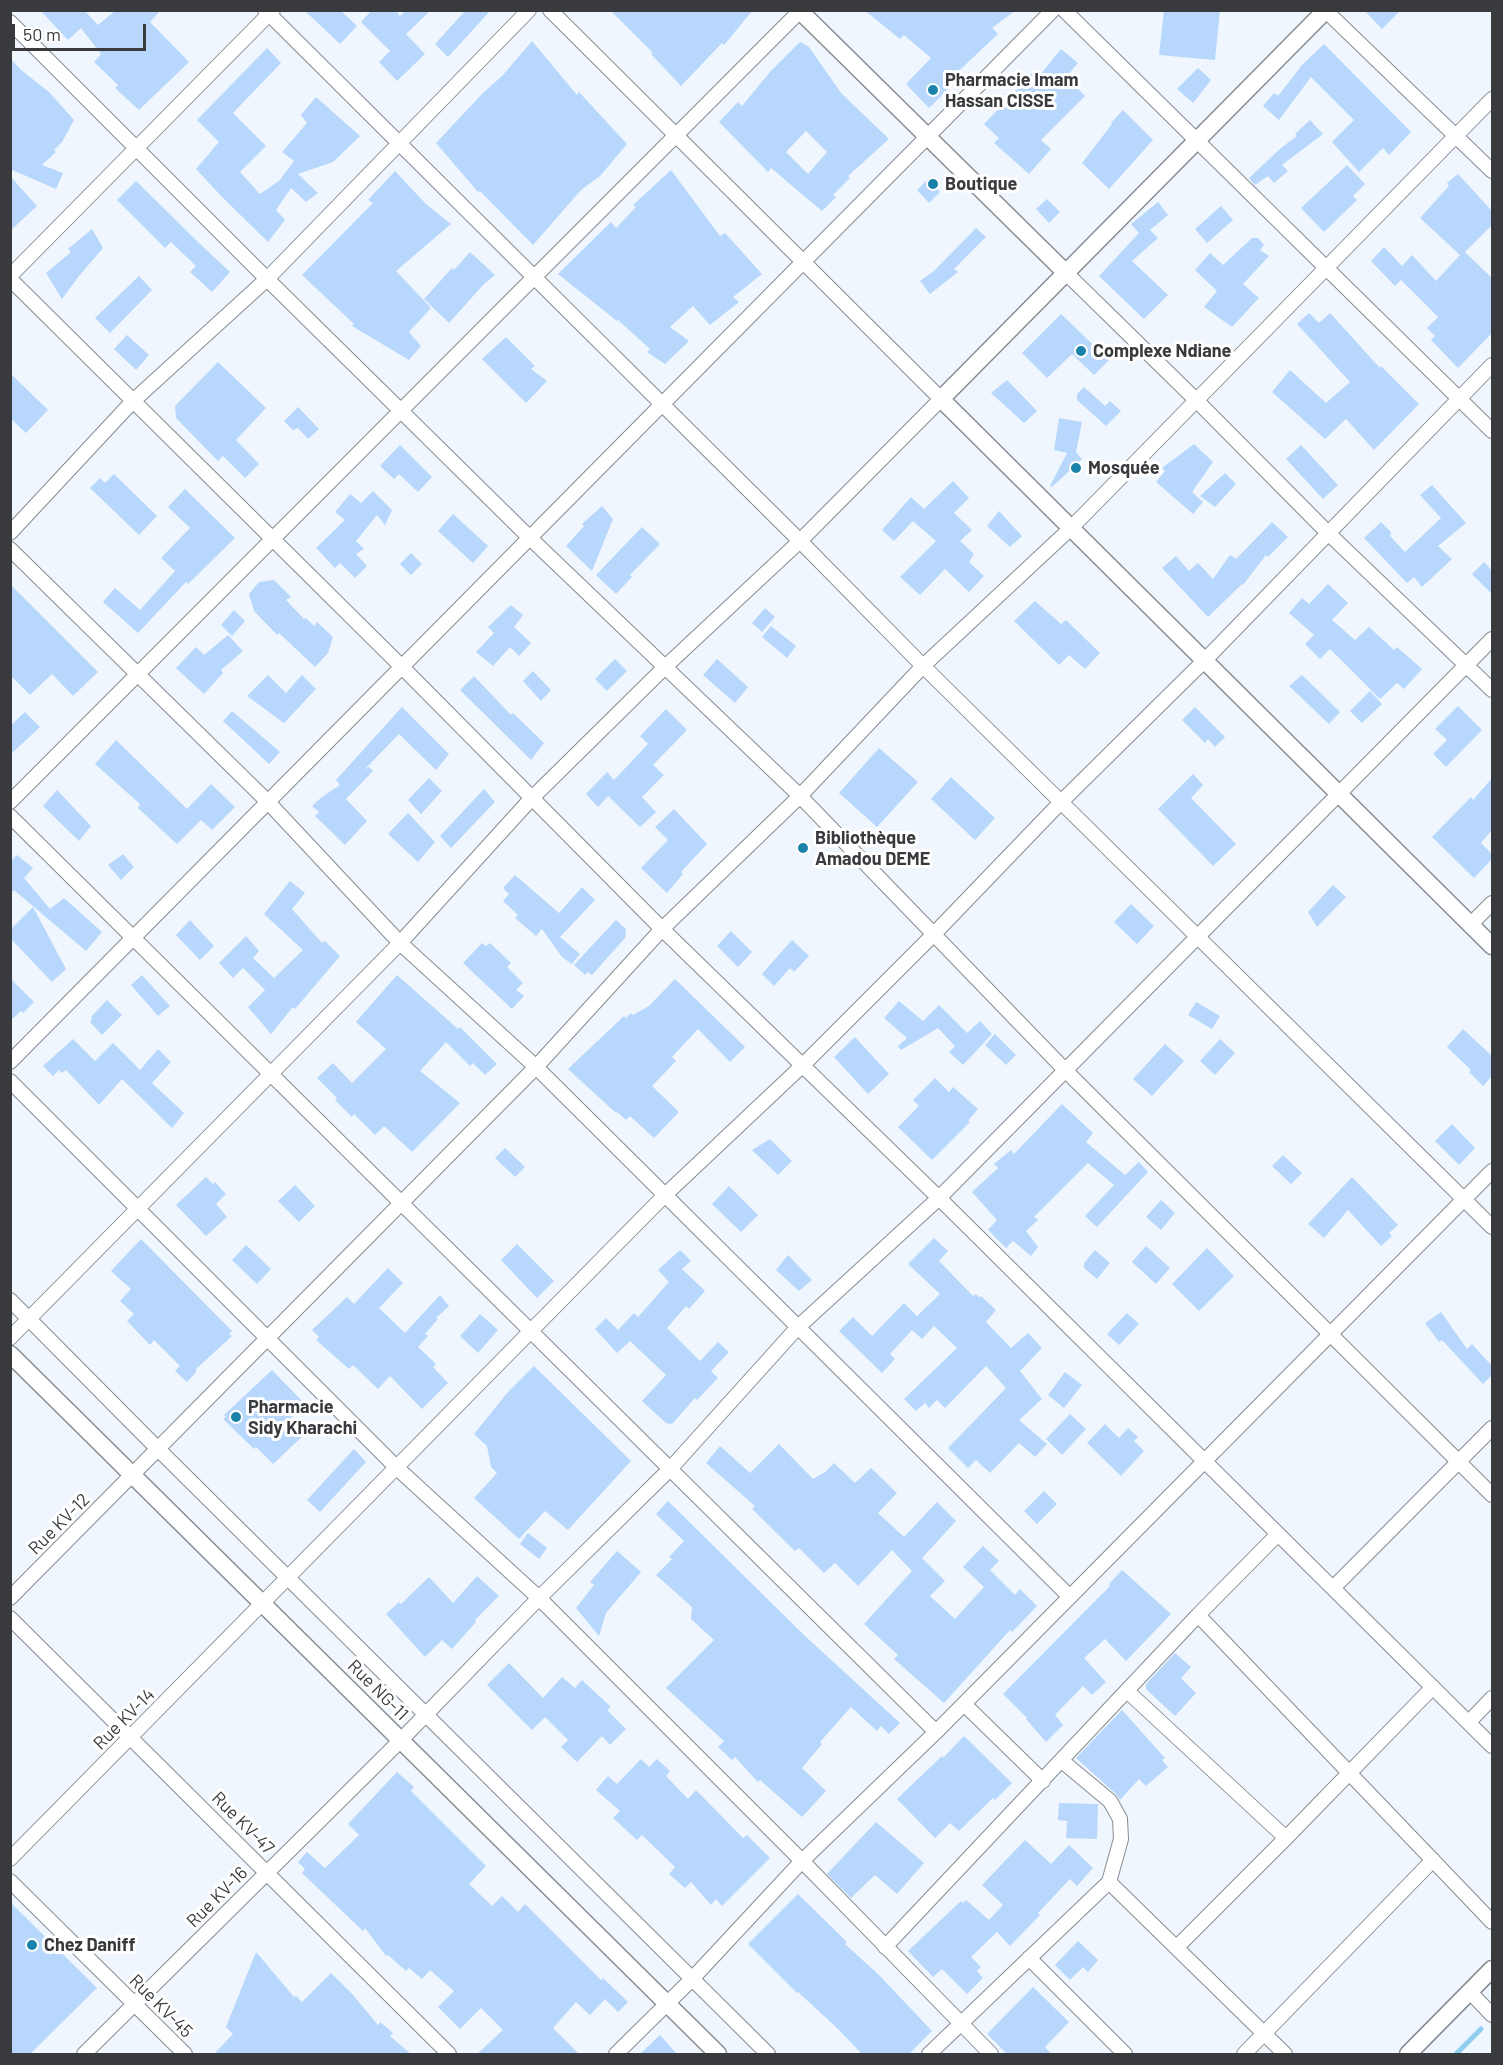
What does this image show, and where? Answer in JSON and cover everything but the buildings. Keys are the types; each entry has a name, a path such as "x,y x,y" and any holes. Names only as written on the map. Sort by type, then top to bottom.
{"street":[{"path":"10,533 133,401 267,279 529,10"},
{"path":"550,10 1492,946"},
{"path":"10,1062 1053,10"},
{"path":"1064,10 1492,431"},
{"path":"10,802 800,11 1328,533 1492,690"},
{"path":"10,1338 400,943 531,799 665,667 800,541 1325,11 1492,171"},
{"path":"1492,1227 923,666 269,12 10,277 662,929 939,1198 1492,1746"},
{"path":"10,22 530,538 800,796 1065,1070 1492,1495"},
{"name":"Rue KV-12","path":"10,1598 536,1067 662,929 800,796 923,666 1071,528 1327,270 1492,99"},
{"name":"Rue KV-14","path":"10,1859 665,1195 803,1065 933,935 1492,365"},
{"path":"10,549 268,802 400,943 536,1067 1070,1597"},
{"name":"Rue KV-16","path":"84,2055 670,1469 797,1328 939,1198 1492,639"},
{"path":"10,816 936,1732"},
{"path":"1471,924 1492,903"},
{"path":"10,1081 397,1468 539,1598 802,1861 991,2055"},
{"path":"616,2055 692,1979 802,1861 964,1704 1492,1171"},
{"path":"10,1300 768,2055"},
{"name":"Rue NG-11","path":"10,1354 718,2055"},
{"path":"1333,1588 1492,1428"},
{"path":"885,1947 1198,1615 1278,1534"},
{"path":"1198,1615 1492,1922"},
{"name":"Rue KV-47","path":"10,1618 449,2055"},
{"path":"1177,1947 1433,1687"},
{"path":"1127,1691 1286,1838"},
{"path":"1469,1722 1492,1698"},
{"path":"964,1704 1042,1782"},
{"path":"929,2055 1109,1882 1122,1839 1120,1819 1110,1801 1062,1761"},
{"path":"1244,2055 1433,1860"},
{"name":"Rue KV-45","path":"10,1881 185,2055"},
{"path":"1109,1882 1285,2055"},
{"path":"1029,1958 1125,2055"},
{"path":"1408,2055 1492,1969"},
{"path":"1470,1992 1492,2015"}],"waterway":[{"path":"1456,2054 1481,2029"}],"place":[{"name":"Pharmacie Imam Hassan CISSE","path":"933,90"},
{"name":"Boutique","path":"933,184"},
{"name":"Complexe Ndiane","path":"1081,351"},
{"name":"Mosquée","path":"1076,468"},
{"name":"Bibliothèque Amadou DEME","path":"803,848"},
{"name":"Pharmacie Sidy Kharachi","path":"236,1417"},
{"name":"Chez Daniff","path":"32,1945"}]}
